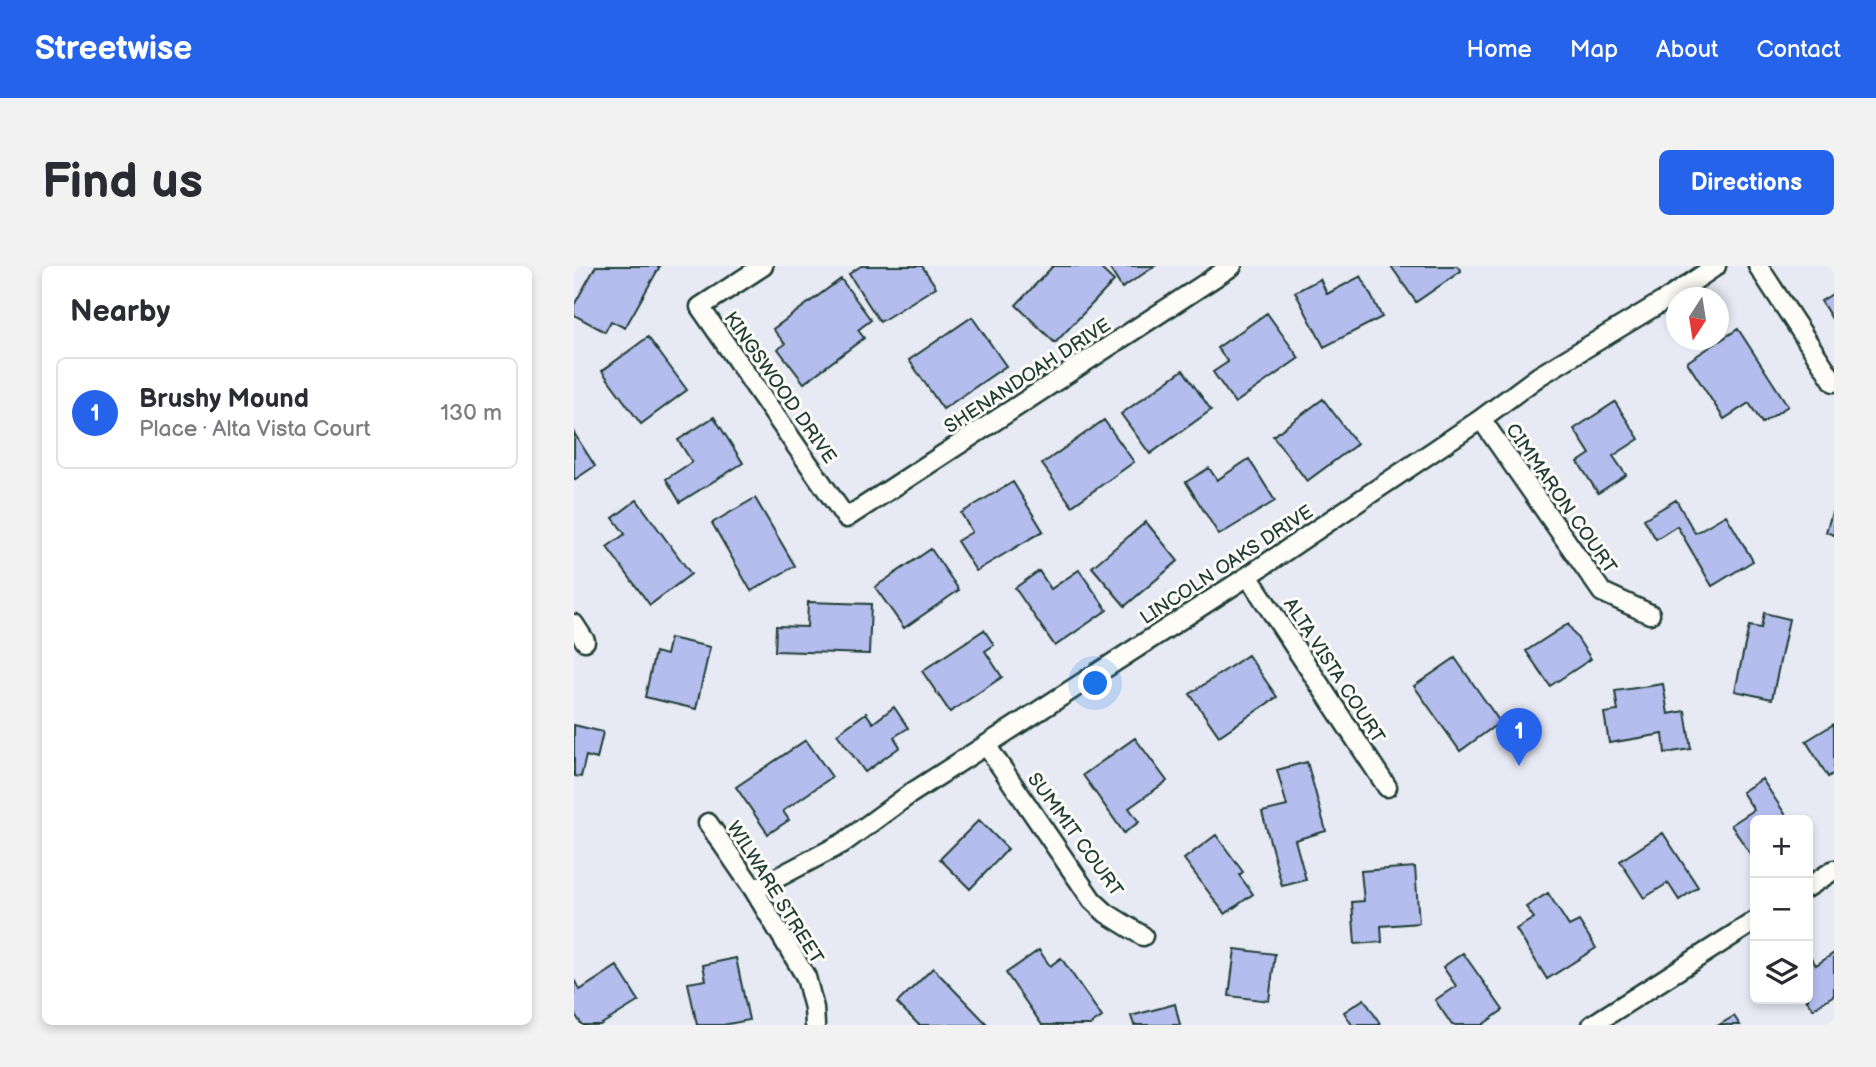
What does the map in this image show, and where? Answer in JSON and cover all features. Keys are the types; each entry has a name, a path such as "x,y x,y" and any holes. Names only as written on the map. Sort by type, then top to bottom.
{"street":[{"name":"KINGSWOOD DRIVE","path":"763,266 700,307 846,519"},
{"name":"SHENANDOAH DRIVE","path":"846,519 1232,266"},
{"name":"LINCOLN OAKS DRIVE","path":"754,890 844,843 901,801 1248,576 1481,419 1539,376 1670,298 1716,266"},
{"path":"1758,266 1834,383"},
{"name":"CIMMARON COURT","path":"1481,419 1602,592 1650,614"},
{"name":"ALTA VISTA COURT","path":"1248,576 1387,787"},
{"path":"574,624 585,641"},
{"name":"SUMMIT COURT","path":"986,745 1092,900 1106,913 1143,936"},
{"name":"WILWARE STREET","path":"709,823 754,890 806,977 814,1008 815,1025"},
{"path":"1813,884 1834,870"},
{"path":"1592,1025 1750,923"}],"building":[{"path":"596,266 660,266 625,328 611,321 605,332 574,315 574,305"},
{"path":"861,266 922,266 936,287 880,322 849,274"},
{"path":"1053,266 1098,266 1114,281 1055,343 1016,305"},
{"path":"1108,266 1155,266 1122,288"},
{"path":"1391,266 1457,266 1461,271 1416,302"},
{"path":"1361,276 1382,317 1324,347 1295,292 1320,279 1327,294"},
{"path":"841,279 871,320 858,330 864,338 804,383 778,349 785,344 773,329"},
{"path":"1834,293 1834,322 1821,301"},
{"path":"1267,313 1299,358 1235,403 1213,372 1228,362 1217,348"},
{"path":"972,317 1006,366 943,409 909,360"},
{"path":"1738,329 1788,406 1762,423 1749,403 1724,419 1687,362 1706,350 1729,350 1729,335"},
{"path":"648,337 687,390 641,424 602,371"},
{"path":"1183,370 1211,410 1150,454 1121,414"},
{"path":"1323,399 1357,444 1307,481 1273,436"},
{"path":"1615,402 1639,439 1613,456 1626,475 1598,493 1578,462 1590,454 1574,429"},
{"path":"714,417 743,463 680,502 666,479 692,462 678,440"},
{"path":"1104,420 1134,462 1072,506 1042,464"},
{"path":"574,433 595,466 574,480"},
{"path":"1249,459 1275,501 1219,535 1186,482 1209,468 1217,480"},
{"path":"1013,482 1043,531 976,571 957,541 972,532 961,513"},
{"path":"755,498 795,566 751,591 712,523"},
{"path":"637,500 691,574 650,605 607,547 625,534 613,518"},
{"path":"1676,500 1695,533 1726,515 1753,561 1712,586 1677,526 1656,539 1644,519"},
{"path":"1834,506 1834,535 1826,532"},
{"path":"1146,522 1178,561 1125,606 1092,567"},
{"path":"931,549 959,590 904,628 875,587"},
{"path":"1079,570 1107,610 1055,646 1015,588 1039,571 1051,589"},
{"path":"808,602 871,604 869,654 775,651 776,626 807,627"},
{"path":"1764,613 1789,619 1772,699 1735,691 1749,626 1761,628"},
{"path":"1568,624 1591,659 1550,686 1526,651"},
{"path":"984,630 994,645 985,651 1002,677 950,712 922,671"},
{"path":"670,638 710,647 696,709 645,697 655,652 666,655"},
{"path":"1248,655 1277,697 1219,736 1190,694"},
{"path":"1455,658 1500,722 1460,751 1414,686"},
{"path":"1663,684 1668,714 1685,711 1691,749 1665,753 1663,734 1609,743 1604,713 1618,711 1615,691"},
{"path":"894,707 908,728 894,737 900,747 865,772 837,734 866,713 873,723"},
{"path":"1834,724 1834,773 1828,777 1806,741"},
{"path":"574,725 603,732 597,759 586,756 581,777 574,776"},
{"path":"1135,738 1167,781 1129,808 1139,822 1124,833 1083,775"},
{"path":"806,740 832,777 783,811 789,820 768,834 736,787"},
{"path":"1307,762 1326,831 1295,840 1306,880 1282,886 1262,812 1287,806 1277,770"},
{"path":"1762,779 1786,815 1750,815 1750,854 1731,825 1754,810 1742,792"},
{"path":"979,820 1008,849 970,889 940,859"},
{"path":"1663,833 1698,887 1679,900 1668,883 1644,898 1620,861"},
{"path":"1216,835 1243,872 1239,875 1253,894 1225,914 1184,859"},
{"path":"1415,867 1419,923 1381,926 1382,942 1355,944 1352,902 1364,901 1361,871"},
{"path":"1548,893 1569,926 1579,921 1596,948 1547,979 1516,929 1534,918 1526,907"},
{"path":"1235,949 1275,954 1269,1001 1229,996"},
{"path":"1039,950 1050,966 1061,958 1102,1017 1090,1025 1042,1025 1006,973"},
{"path":"1463,953 1503,1010 1482,1025 1452,1025 1435,1000 1456,986 1443,967"},
{"path":"1834,953 1834,995 1813,1009 1810,1004 1813,1004 1813,960 1816,965"},
{"path":"736,958 749,1020 723,1025 697,1025 688,983 706,980 703,965"},
{"path":"617,966 639,1001 600,1025 582,1025 574,1013 574,980 580,990"},
{"path":"933,968 988,1025 919,1025 897,1003"},
{"path":"1364,999 1381,1025 1352,1025 1344,1012"},
{"path":"1175,1004 1180,1025 1134,1025 1131,1016"},
{"path":"1734,1016 1740,1025 1719,1025"}],"place":[{"name":"Brushy Mound","path":"1519,766"}]}
